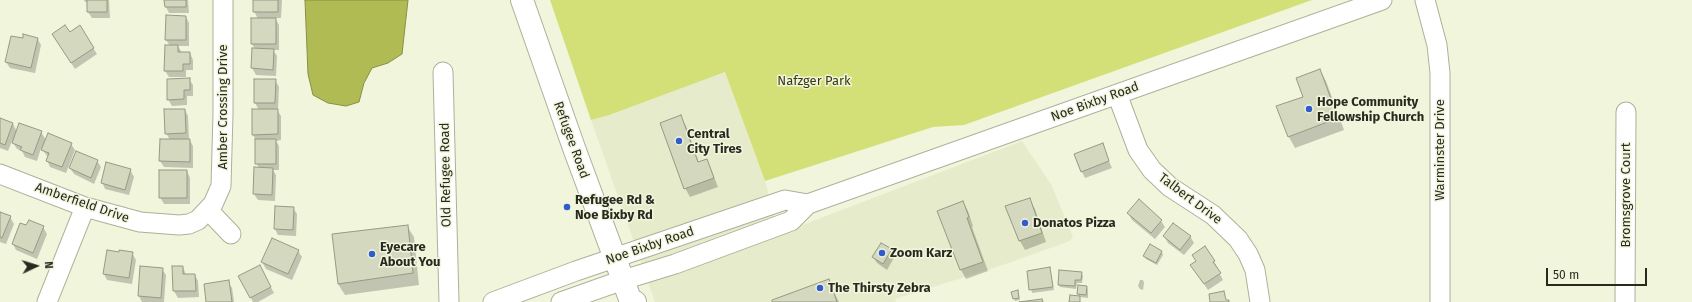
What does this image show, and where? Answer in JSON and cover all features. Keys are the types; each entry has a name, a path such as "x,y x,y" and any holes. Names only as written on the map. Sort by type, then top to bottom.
{"main road":[{"name":"Refugee Road","path":"522,0 629,296"}],"street":[{"name":"Amber Crossing Drive","path":"208,210 218,197 223,167 223,0"},
{"name":"Noe Bixby Road","path":"561,302 629,296 682,261 794,220 808,204 1382,0"},
{"name":"Warminster Drive","path":"1425,0 1437,45 1440,73 1440,302"},
{"name":"Old Refugee Road","path":"443,72 449,302"},
{"name":"Talbert Drive","path":"1117,94 1138,150 1152,170 1170,187 1213,215 1238,239 1248,254 1255,270 1260,302"},
{"name":"Bromsgrove Court","path":"1625,302 1626,112"},
{"name":"Amberfield Drive","path":"0,174 85,207 140,222 179,225 189,224 198,220 208,210"},
{"name":"Noe Bixby Road","path":"493,302 615,258 785,200 808,204"},
{"path":"47,302 85,207"},
{"path":"208,210 231,234"}],"shaded area":[{"path":"305,0 408,0 402,54 388,63 372,68 364,83 359,102 346,106 328,103 313,95 308,74"},
{"path":"725,72 765,181 779,234 1022,141 1051,184 1073,237 1070,241 1003,265 895,299 896,302 655,302 591,120"}],"green space":[{"name":"Nafzger Park","path":"550,0 1312,0 964,125 933,127 765,181 725,72 609,115 591,120"}],"building":[{"path":"87,0 107,0 107,12 87,12"},
{"path":"164,0 186,0 186,7 165,7"},
{"path":"253,0 278,0 278,12 253,12"},
{"path":"166,15 186,16 186,40 165,40"},
{"path":"251,18 276,18 276,44 251,44"},
{"path":"65,25 70,32 80,25 94,48 71,63 52,34"},
{"path":"23,34 38,38 31,68 5,62 11,36 23,38"},
{"path":"165,45 178,45 178,52 190,52 190,64 183,64 183,71 164,71"},
{"path":"252,48 274,49 273,70 251,68"},
{"path":"1320,69 1338,118 1288,137 1276,106 1303,97 1296,78"},
{"path":"190,78 190,90 184,90 184,99 167,100 167,79"},
{"path":"254,79 276,79 275,103 254,103"},
{"path":"164,109 185,109 186,133 165,134"},
{"path":"252,109 278,109 278,134 252,135"},
{"name":"Central City Tires","path":"681,115 698,162 707,159 714,178 684,189 660,123"},
{"path":"0,118 13,123 5,145 0,143"},
{"path":"19,123 42,131 33,155 20,150 22,147 12,143"},
{"path":"48,133 72,143 62,167 46,161 49,153 41,150"},
{"path":"160,139 190,139 190,162 159,161"},
{"path":"255,139 276,139 276,164 255,164"},
{"path":"1103,143 1109,161 1081,172 1074,154"},
{"path":"76,151 98,160 91,178 69,168"},
{"path":"106,162 131,169 125,190 101,183"},
{"path":"254,167 273,168 272,195 253,194"},
{"path":"159,170 187,170 187,198 159,198"},
{"name":"Donatos Pizza","path":"1030,198 1042,233 1019,241 1005,206"},
{"path":"1139,199 1162,220 1151,233 1127,213"},
{"path":"963,201 969,217 967,218 983,262 960,270 937,211"},
{"path":"275,206 294,207 293,230 274,229"},
{"path":"0,212 11,216 2,238 0,237"},
{"path":"29,220 44,226 33,253 12,244 20,223 26,225"},
{"path":"1173,223 1191,236 1180,250 1163,236"},
{"name":"Eyecare About You","path":"408,225 413,273 338,284 332,234"},
{"path":"272,238 299,250 288,274 261,262"},
{"name":"Zoom Karz","path":"881,243 892,249 883,264 872,257"},
{"path":"1150,244 1162,251 1156,263 1143,256"},
{"path":"1205,246 1215,261 1213,262 1221,273 1204,284 1190,265 1196,261 1192,255"},
{"path":"107,250 133,252 129,278 103,274"},
{"path":"260,265 271,287 250,298 238,276"},
{"path":"140,266 163,268 161,298 138,296"},
{"path":"172,266 183,266 183,274 195,274 196,291 173,291"},
{"path":"1050,267 1053,287 1029,290 1027,271"},
{"path":"1059,270 1082,272 1081,280 1075,280 1075,286 1058,285"},
{"path":"829,279 837,302 772,302 772,300"},
{"path":"229,280 232,302 206,302 204,284"},
{"path":"1078,285 1087,286 1086,295 1077,294"},
{"path":"1018,290 1019,298 1013,299 1011,292"},
{"path":"1224,291 1226,300 1229,300 1229,302 1210,302 1209,294"},
{"path":"1070,295 1080,296 1080,302 1069,302"},
{"path":"1042,299 1043,302 1019,302"}],"place":[{"name":"Hope Community Fellowship Church","path":"1309,109"},
{"name":"Central City Tires","path":"679,141"},
{"name":"Refugee Rd & Noe Bixby Rd","path":"567,207"},
{"name":"Donatos Pizza","path":"1025,223"},
{"name":"Zoom Karz","path":"882,253"},
{"name":"Eyecare About You","path":"372,254"},
{"name":"The Thirsty Zebra","path":"820,288"}]}
